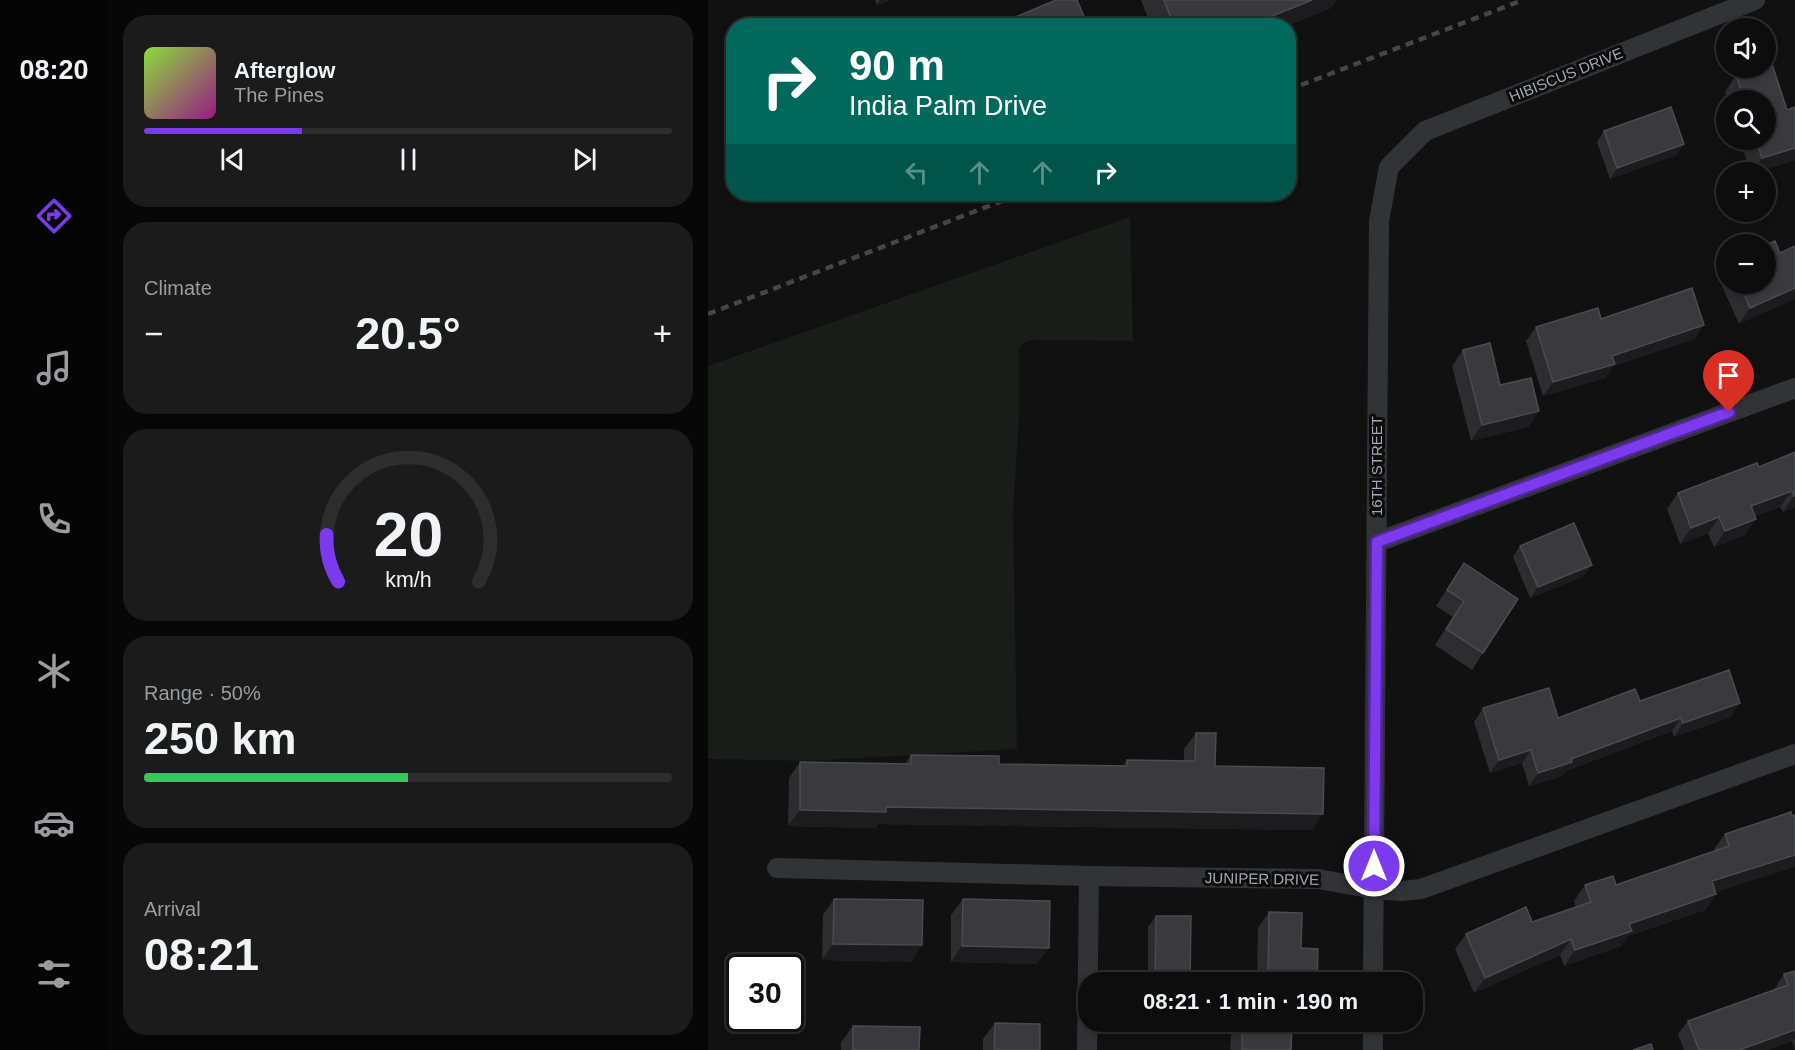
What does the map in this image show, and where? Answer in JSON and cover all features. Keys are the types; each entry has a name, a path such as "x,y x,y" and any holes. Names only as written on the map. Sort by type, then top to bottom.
{"street":[{"name":"HIBISCUS DRIVE","path":"1389,167 1425,130 1755,0"},
{"name":"16TH STREET","path":"1373,972 1379,221 1389,167"},
{"path":"1377,542 1795,388"},
{"name":"JUNIPER DRIVE","path":"777,868 1318,879 1374,889 1421,890 1795,754"},
{"path":"1087,1050 1089,876"},
{"path":"1373,1032 1373,1050"}],"shaded area":[{"path":"1130,217 1133,341 1031,340 1019,348 1019,416 1013,511 1017,749 809,761 708,759 708,366"}],"building":[{"path":"1056,0 1077,0 1085,18 1013,18"},
{"path":"1164,0 1312,0 1268,18 1171,18"},
{"path":"1776,76 1787,110 1795,107 1795,148 1762,158 1759,150 1776,150 1776,90 1741,90 1737,78"},
{"path":"1671,107 1684,144 1617,168 1604,131"},
{"path":"1776,243 1780,253 1795,246 1795,288 1750,308 1744,294 1776,294"},
{"path":"1692,288 1704,325 1612,356 1615,364 1553,382 1536,327 1598,308 1601,319"},
{"path":"1490,343 1500,385 1531,378 1539,411 1482,425 1463,350"},
{"path":"1795,452 1795,496 1792,491 1751,506 1756,519 1725,531 1719,517 1691,528 1678,493 1757,463 1759,467"},
{"path":"1574,523 1592,565 1538,587 1520,546"},
{"path":"1464,563 1518,599 1483,653 1446,629 1464,601 1447,590"},
{"path":"1729,670 1740,703 1683,723 1681,718 1571,759 1572,762 1538,773 1531,750 1499,760 1483,708 1549,688 1558,718 1635,689 1640,701"},
{"path":"1196,733 1216,733 1215,766 1324,768 1323,814 886,807 886,812 800,810 800,762 911,764 911,755 999,756 999,764 1127,766 1127,760 1195,761"},
{"path":"1791,812 1792,816 1795,815 1795,855 1712,881 1716,894 1629,924 1632,931 1575,950 1571,939 1485,978 1466,934 1526,907 1532,922 1591,902 1585,885 1613,876 1616,885 1729,846 1725,834"},
{"path":"834,899 923,900 922,945 833,944"},
{"path":"963,899 1050,901 1049,948 962,946"},
{"path":"1269,912 1302,913 1301,948 1318,949 1317,972 1268,972"},
{"path":"1156,916 1191,916 1190,972 1155,972"},
{"path":"1795,971 1795,1030 1739,1050 1699,1050 1688,1021 1788,985 1784,974"},
{"path":"995,1023 1040,1024 1040,1050 994,1050"},
{"path":"853,1026 920,1027 919,1050 853,1050"},
{"path":"1242,1032 1292,1032 1291,1050 1242,1050"},
{"path":"1651,1044 1653,1050 1633,1050"}],"railway":[{"path":"1296,87 1523,0"},
{"path":"708,314 1002,201"}],"route":[{"path":"1374,866 1377,542 1729,412"}]}
